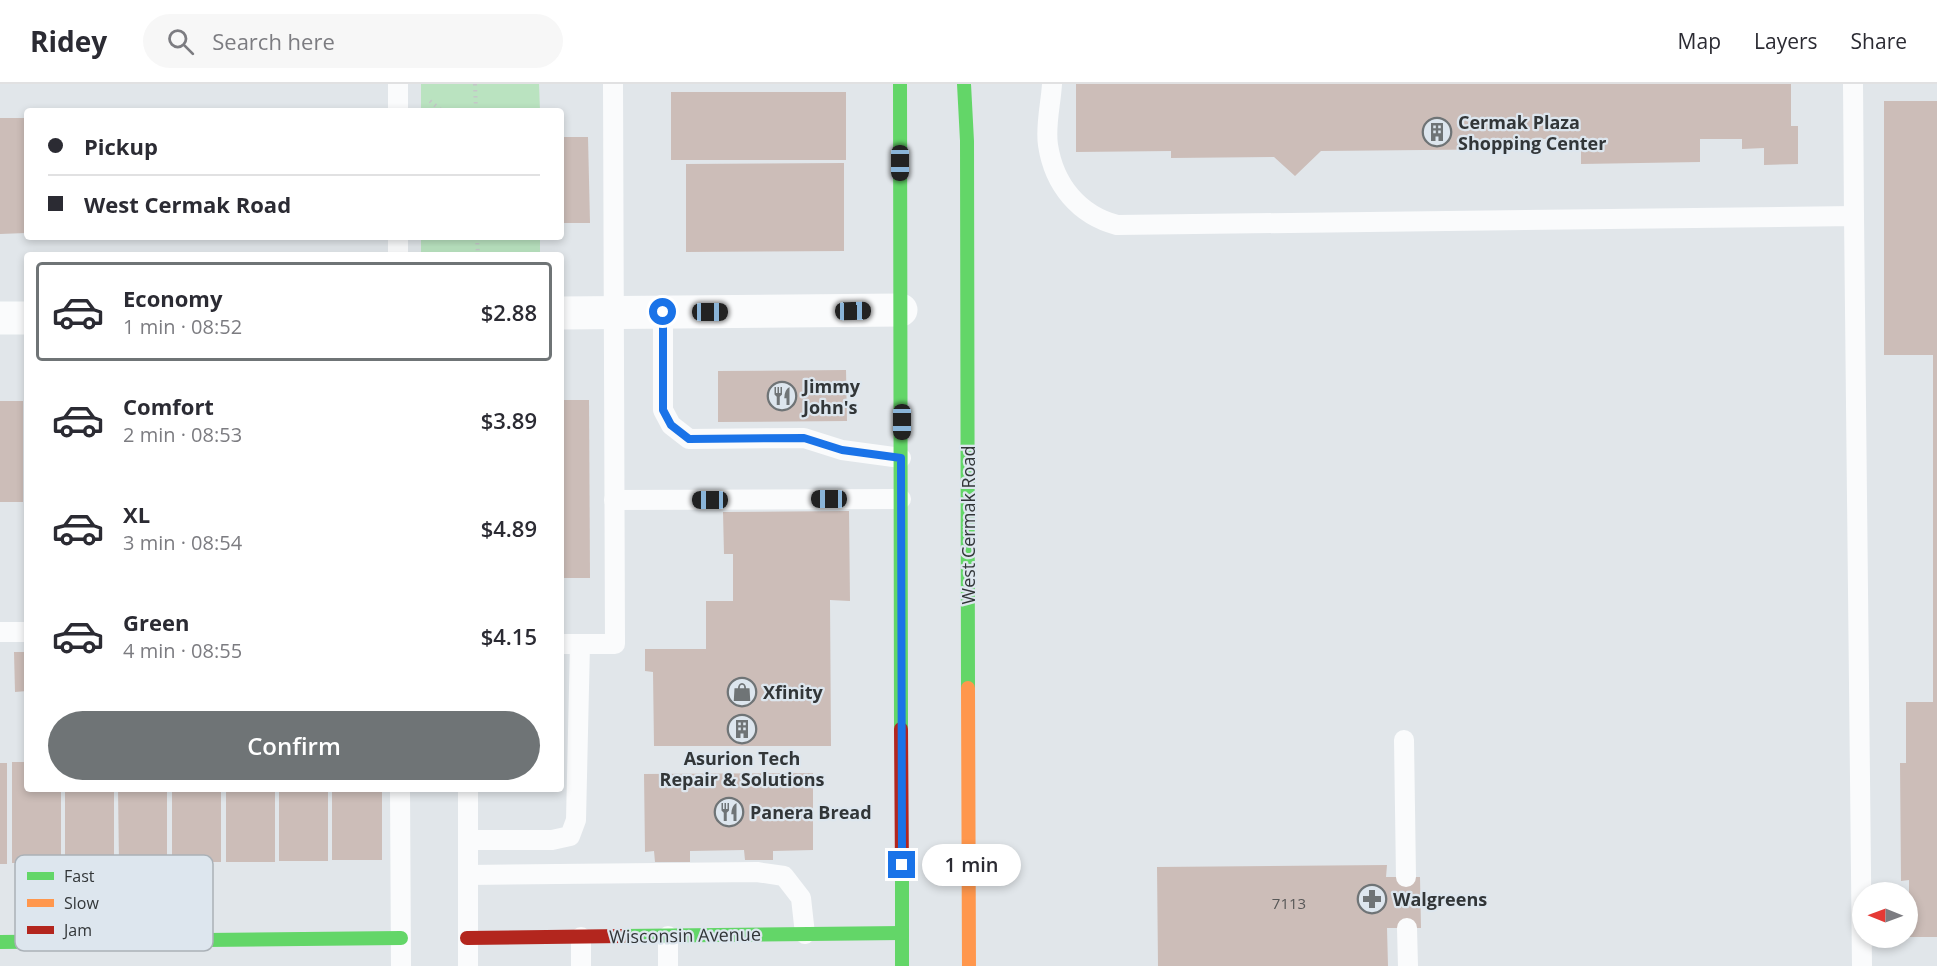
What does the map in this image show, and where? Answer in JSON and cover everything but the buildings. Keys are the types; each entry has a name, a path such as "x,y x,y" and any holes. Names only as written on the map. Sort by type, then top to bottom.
{"main road":[{"path":"900,84 902,966"},
{"name":"West Cermak Road","path":"964,84 967,141 969,966"},
{"name":"Wisconsin Avenue","path":"467,938 902,933"},
{"path":"213,940 400,938"},
{"path":"0,942 15,942"}],"street":[{"path":"564,313 901,310"},
{"path":"0,318 24,318"}],"lane":[{"path":"398,84 398,108"},
{"path":"468,840 552,840 570,836 576,820 570,644 615,644 613,84"},
{"path":"1052,84 1048,144 1063,186 1079,207 1096,219 1117,225 1854,216"},
{"path":"1853,84 1862,966"},
{"path":"663,312 663,410 671,425 689,439 804,438 842,450 901,458"},
{"path":"614,500 901,499"},
{"path":"0,632 24,632"},
{"path":"1404,740 1406,877"},
{"path":"400,792 401,966"},
{"path":"468,792 468,966"},
{"path":"468,875 757,872 784,876 801,898 805,934"},
{"path":"1407,928 1408,966"},
{"path":"668,936 668,966"},
{"path":"581,937 581,966"}],"path":[{"path":"475,84 476,108"}],"green space":[{"path":"421,84 539,84 540,108 421,108"},
{"path":"421,240 540,240 540,252 421,252"}],"traffic: fast":[{"path":"900,84 901,729"},
{"path":"964,84 967,141 968,688"},
{"path":"902,874 902,966"},
{"path":"623,936 902,933"},
{"path":"213,940 401,938"},
{"path":"0,942 15,942"}],"traffic: slow":[{"path":"968,688 969,966"}],"traffic: jam":[{"path":"901,729 902,874"},
{"path":"467,938 623,936"}],"place":[{"name":"Cermak Plaza Shopping Center","path":"1437,132"},
{"name":"Jimmy John's","path":"782,396"},
{"name":"Xfinity","path":"742,692"},
{"name":"Asurion Tech Repair & Solutions","path":"742,729"},
{"name":"Panera Bread","path":"729,812"},
{"name":"Walgreens","path":"1372,899"}],"route":[{"path":"663,312 663,410 671,425 689,439 804,438 842,450 901,458 902,865"}]}
